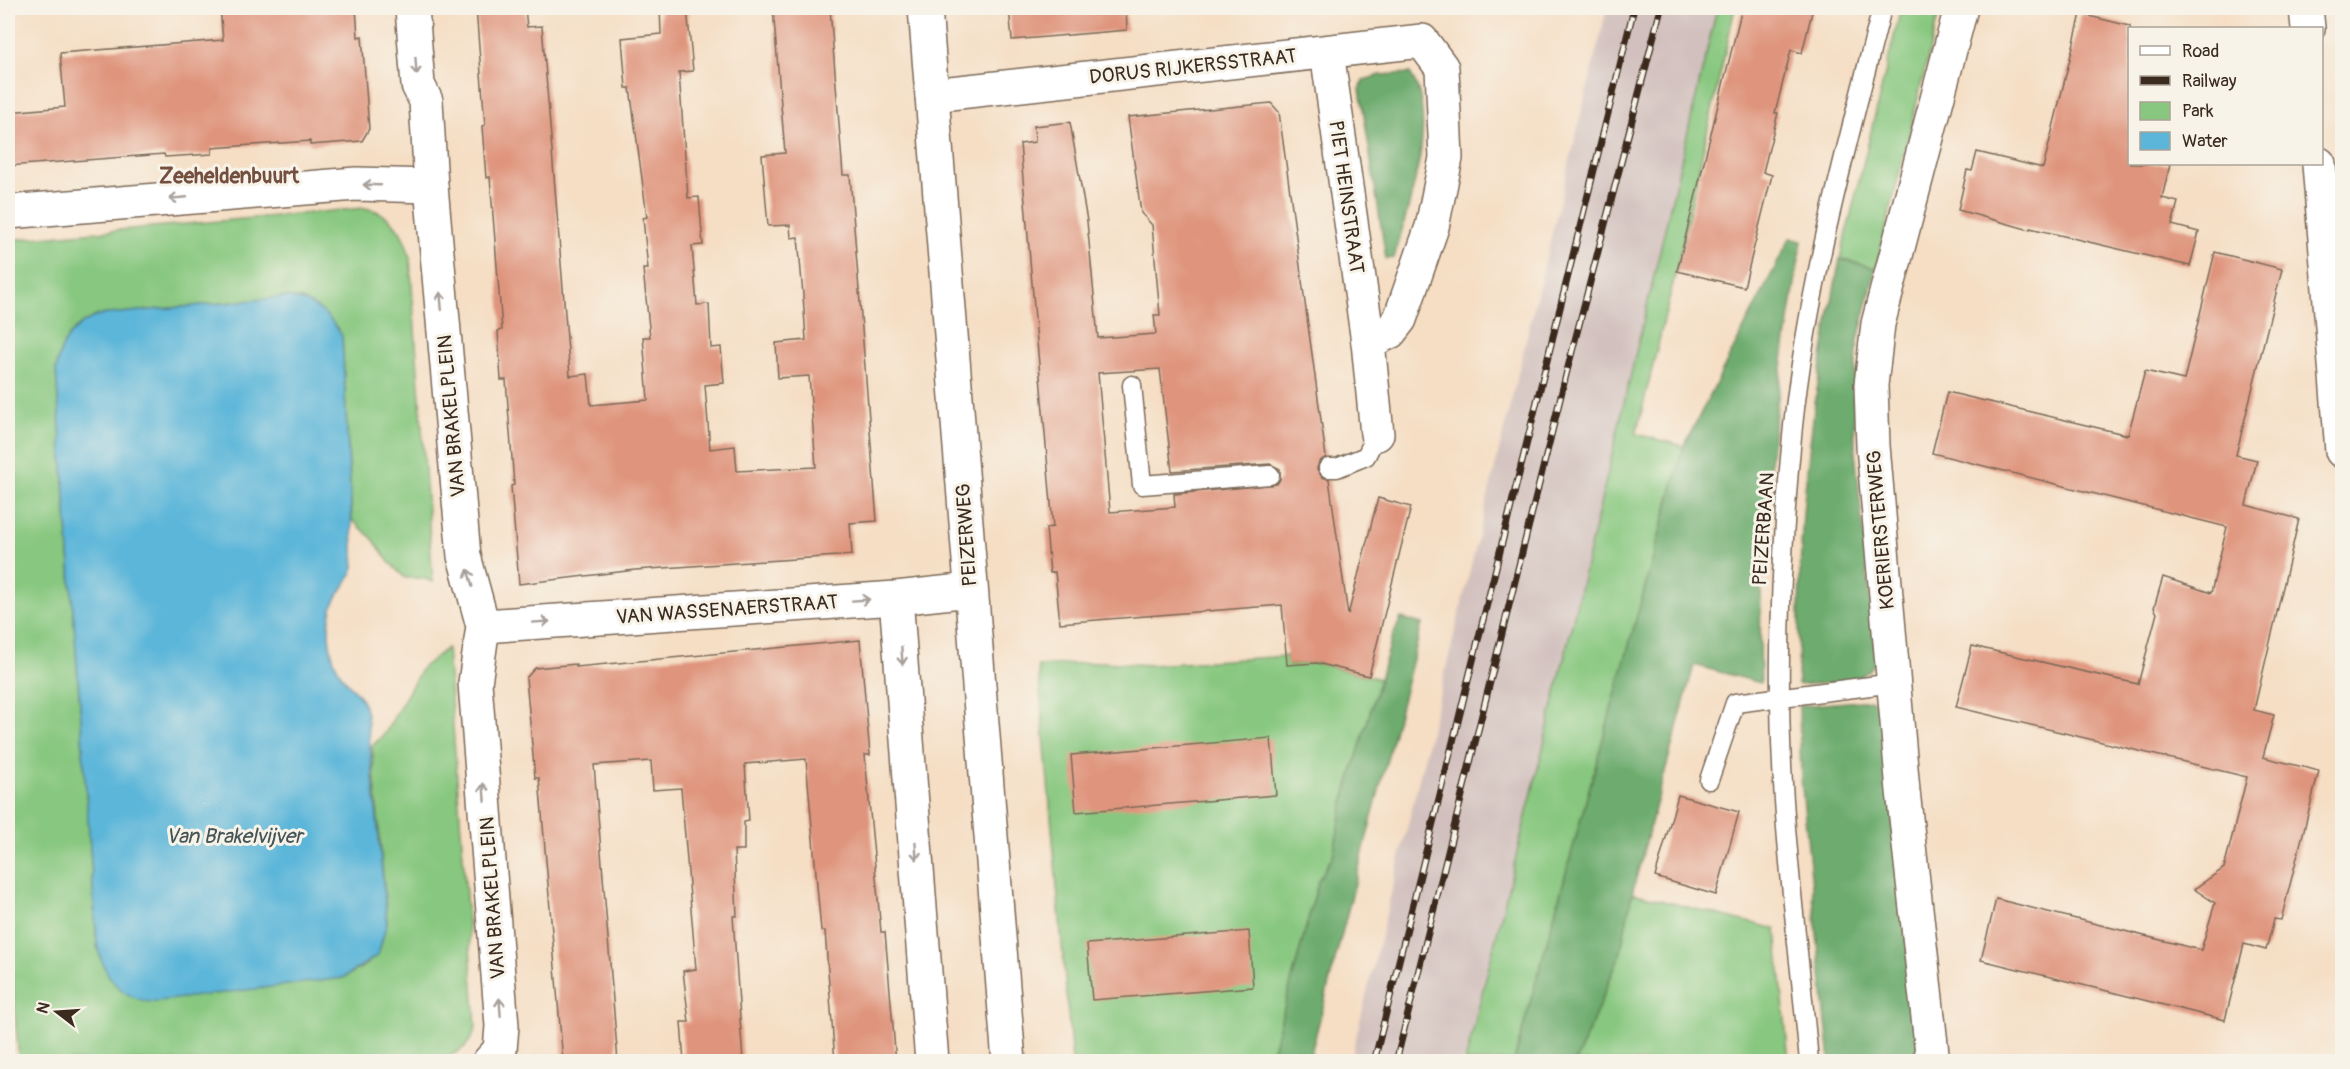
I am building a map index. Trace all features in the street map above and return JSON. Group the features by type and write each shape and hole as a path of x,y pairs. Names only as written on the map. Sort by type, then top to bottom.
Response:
{"street":[{"name":"VAN BRAKELPLEIN","path":"412,8 418,85 426,101 431,186 464,556 483,626 475,683 502,1026 500,1050 489,1062"},
{"name":"PEIZERWEG","path":"925,8 1009,1062"},
{"name":"KOERIERSTERWEG","path":"1933,1062 1904,803 1873,446 1871,385 1878,324 1961,8"},
{"path":"2306,8 2308,27"},
{"name":"DORUS RIJKERSSTRAAT","path":"932,95 1422,41 1442,68 1446,158 1432,227 1400,320 1390,332 1368,342"},
{"name":"PIET HEINSTRAAT","path":"1327,52 1368,342 1377,434"},
{"path":"2319,165 2343,451"},
{"path":"8,212 356,184 431,186"},
{"name":"VAN WASSENAERSTRAAT","path":"483,626 896,598 970,590"},
{"path":"896,598 932,1062"}],"lane":[{"name":"PEIZERBAAN","path":"1809,1062 1783,785 1781,698 1784,549 1793,424 1804,351 1832,207 1882,8"},
{"path":"1132,385 1143,485 1270,476"},
{"path":"1328,468 1337,468 1366,456 1377,434"},
{"path":"1709,780 1735,703 1894,683"}],"shaded area":[{"path":"1607,8 1717,8 1542,752 1464,1061 1350,1062"}],"green space":[{"path":"1717,8 1735,8 1676,271 1636,434 1684,446 1514,1061 1465,1062 1542,752"},
{"path":"1901,8 1940,8 1876,268 1840,259"},
{"path":"1410,73 1419,92 1422,138 1413,190 1394,258 1386,259 1360,89 1363,80 1381,75"},
{"path":"365,208 383,215 396,226 405,241 410,258 433,582 422,578 405,578 389,562 373,539 352,520 342,336 301,299 285,297 99,315 75,329 61,351 56,370 97,945 343,978 368,964 387,923 372,746 385,733 422,668 447,648 476,1026 465,1047 456,1053 435,1059 399,1062 19,1061 8,933 8,240"},
{"path":"1790,238 1802,241 1784,351 1770,461 1762,572 1761,683 1694,665 1632,893 1620,955 1576,1061 1514,1061 1684,446"},
{"path":"1840,259 1876,268 1858,340 1854,389 1855,451 1876,660 1863,675 1853,679 1843,682 1798,685 1804,498 1817,391"},
{"path":"1401,618 1422,624 1309,1061 1270,1061 1319,879 1333,856 1344,800 1392,638"},
{"path":"1286,656 1288,665 1317,663 1380,679 1344,800 1333,856 1319,879 1270,1061 1072,1061 1038,666 1102,662 1151,665"},
{"path":"1872,700 1881,708 1919,1061 1830,1061 1801,778 1799,706"},
{"path":"1632,893 1776,929 1789,1061 1576,1062 1620,955"}],"water":[{"name":"Van Brakelvijver","path":"285,297 311,304 331,320 342,336 354,567 332,608 329,634 338,669 359,696 367,714 387,923 378,955 343,978 150,1002 129,995 114,983 108,975 97,945 56,370 61,351 69,336 82,324 99,315"}],"building":[{"path":"220,8 356,8 358,37 362,36 369,129 362,141 310,145 310,141 212,148 212,154 165,157 164,154 8,166 8,112 65,107 60,53 223,40"},
{"path":"476,8 525,8 527,27 542,26 570,376 588,374 591,405 648,400 643,337 650,337 643,269 648,269 643,218 647,217 630,88 626,88 622,38 661,34 660,8 687,8 693,71 679,72 688,198 699,197 703,245 692,246 697,305 709,304 711,348 721,347 724,383 705,385 710,449 735,446 737,471 816,467 809,376 778,378 776,343 806,340 803,295 798,237 791,238 790,225 768,226 762,155 785,153 773,8 830,8 843,175 850,175 877,521 850,523 852,555 635,570 519,584 506,380 501,380 498,331 502,330 490,177 486,178 482,126 485,125"},
{"path":"1009,8 1126,8 1127,30 1012,40"},
{"path":"1742,8 1813,8 1802,53 1791,50 1775,113 1778,113 1763,172 1772,175 1744,287 1677,271"},
{"path":"2081,14 2130,26 2128,27 2128,165 2170,165 2162,198 2178,202 2172,225 2199,232 2190,266 2030,228 2030,230 1958,210 1967,170 1972,171 1977,152 2043,168"},
{"path":"1271,103 1279,112 1326,457 1319,462 1317,469 1322,477 1329,479 1348,615 1378,498 1411,507 1369,676 1317,663 1287,665 1282,605 1060,623 1055,572 1050,573 1046,528 1053,527 1020,144 1035,142 1034,126 1070,122 1087,221 1098,338 1156,334 1154,315 1160,315 1152,225 1141,213 1128,117","holes":["1160,369 1172,471 1270,464 1280,469 1280,479 1277,484 1174,494 1175,507 1110,512 1098,373"]},
{"path":"2215,252 2282,269 2236,455 2257,460 2246,505 2299,519 2254,710 2274,715 2263,757 2319,771 2281,920 2274,919 2266,950 2244,944 2225,1020 1981,960 1996,899 2201,950 2215,903 2194,889 2224,868 2247,777 1956,707 1972,646 2138,684 2157,613 2154,608 2163,577 2211,593 2227,527 1932,453 1947,392 2128,435 2145,371 2184,380"},
{"path":"860,640 870,755 865,755 881,932 885,932 896,1062 835,1062 825,931 821,931 806,759 745,764 749,821 744,822 744,850 734,850 737,916 733,916 743,1062 684,1062 681,1022 689,1022 683,971 696,969 681,788 653,790 651,761 594,765 618,1062 563,1062 539,778 535,778 526,678 535,668 576,664 576,667"},
{"path":"1271,738 1276,795 1076,812 1071,755"},
{"path":"1678,795 1739,812 1716,895 1655,877"},
{"path":"1249,931 1253,987 1092,1000 1087,944"}],"railway":[{"path":"1374,1062 1634,8"},
{"path":"1396,1062 1566,375 1661,8"}],"district":[{"name":"Zeeheldenbuurt","path":"229,176"}]}
